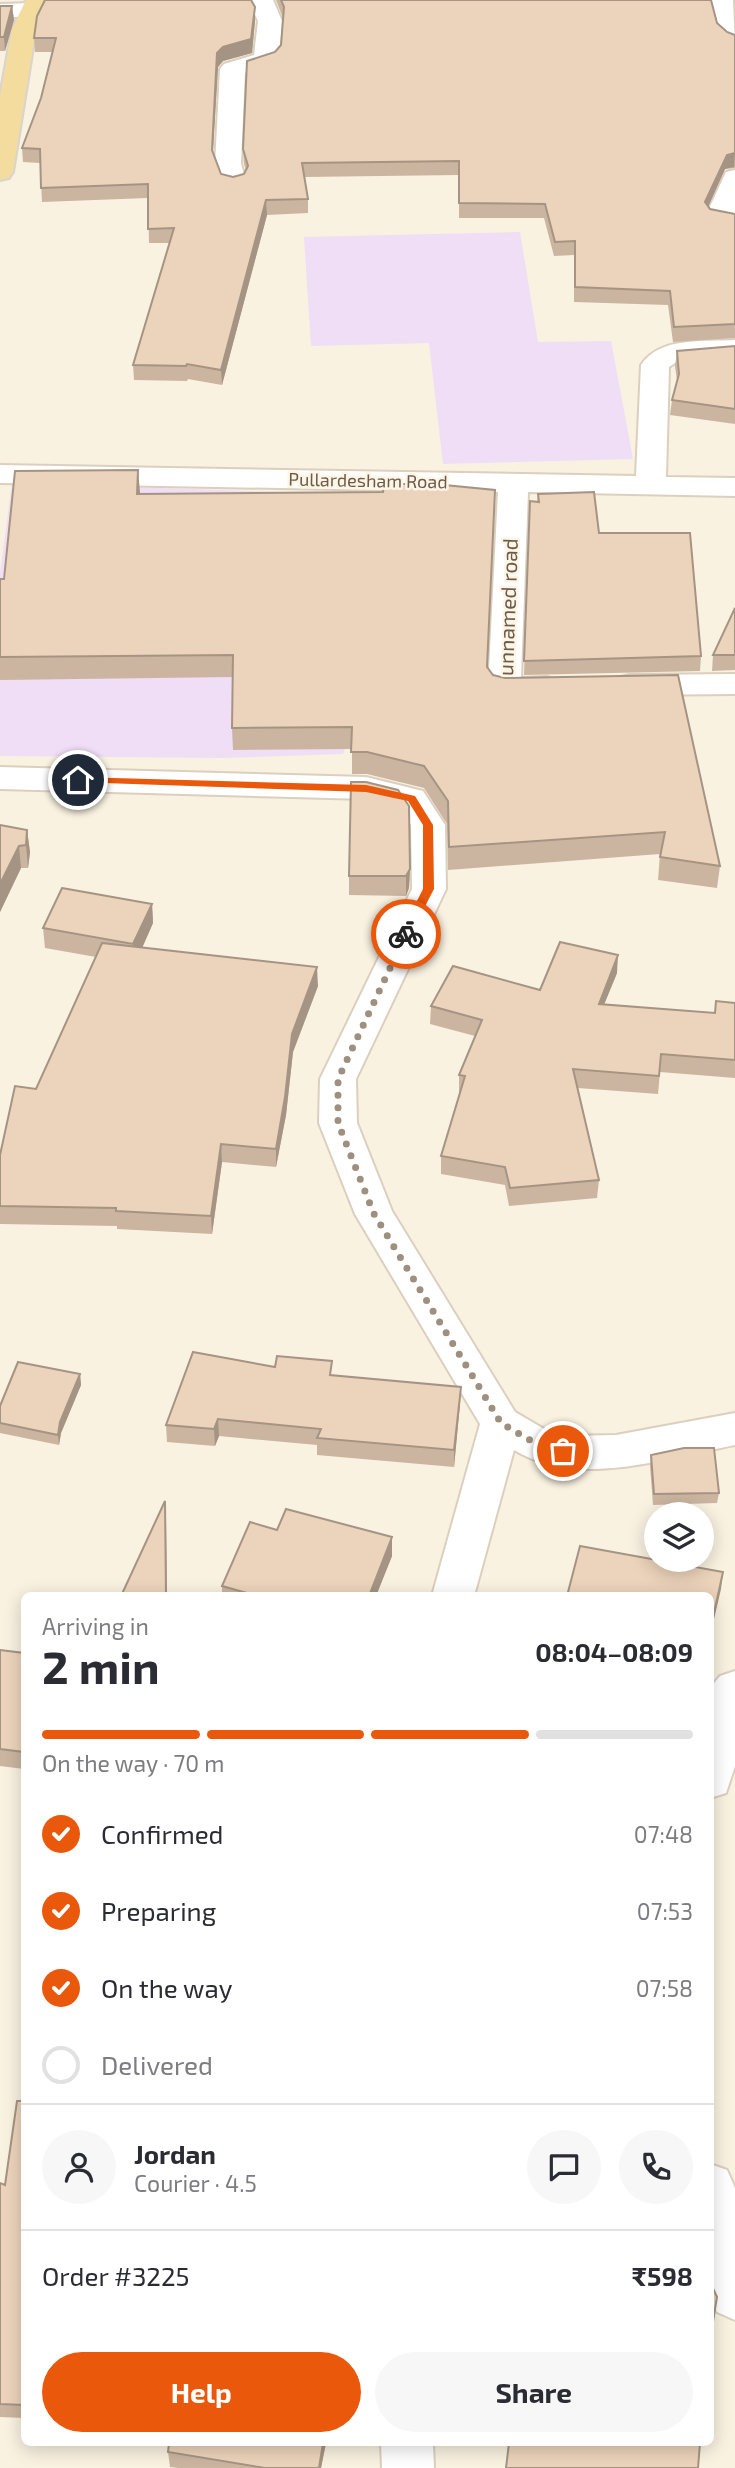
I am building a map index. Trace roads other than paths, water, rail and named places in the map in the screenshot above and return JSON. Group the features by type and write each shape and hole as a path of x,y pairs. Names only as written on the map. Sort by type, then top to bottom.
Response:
{"main road":[{"path":"0,172 24,29 36,5"}],"street":[{"path":"233,181 228,164 233,69 266,60 270,21 261,1 237,0"},
{"path":"721,0 730,37 735,40"},
{"path":"0,11 36,5"},
{"path":"735,178 719,215 735,218"},
{"path":"651,484 655,365 663,357 673,353 735,349"},
{"name":"Pullardesham Road","path":"0,474 735,487"},
{"name":"unnamed road","path":"513,482 504,688 735,684"},
{"path":"0,778 366,789 411,799 428,825 429,889 338,1079 338,1123 374,1214 501,1423 540,1446 563,1451 616,1451 735,1429"},
{"path":"454,1592 501,1423"},
{"path":"714,1760 727,1699 735,1689"},
{"path":"714,2204 735,2295"},
{"path":"407,2446 408,2468"}]}
